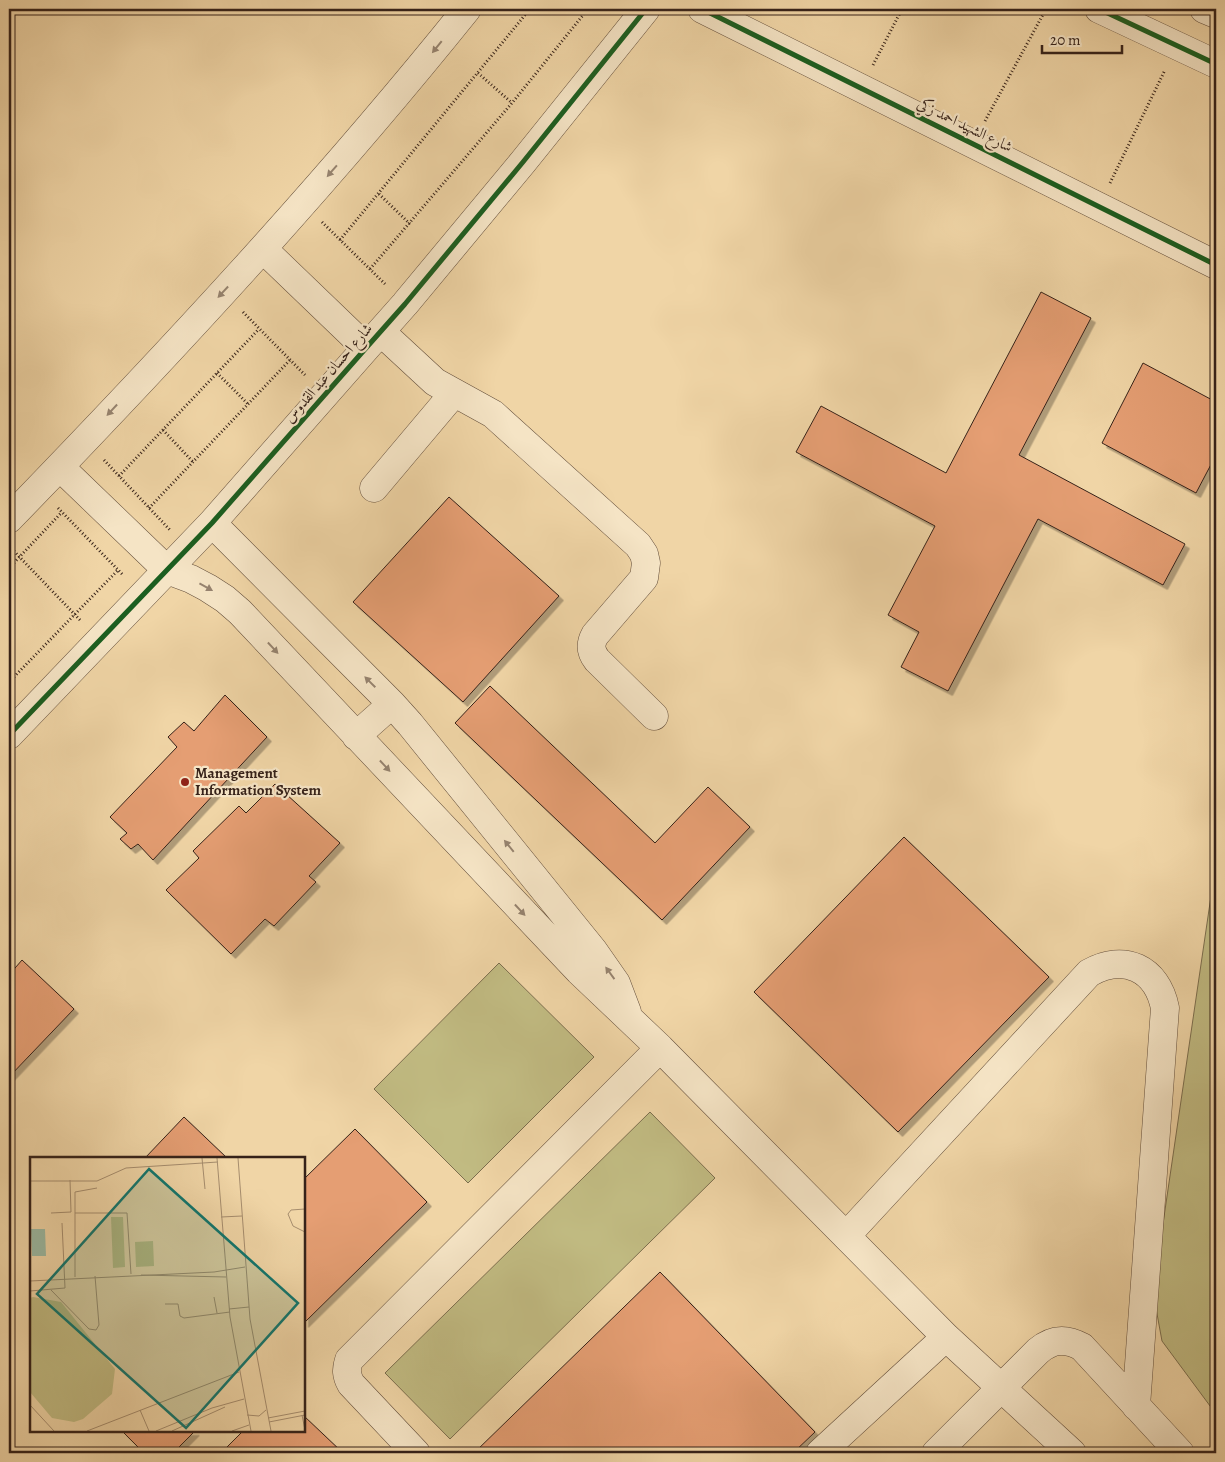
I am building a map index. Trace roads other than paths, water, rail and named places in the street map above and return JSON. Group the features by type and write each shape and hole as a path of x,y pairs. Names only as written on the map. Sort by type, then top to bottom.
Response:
{"street":[{"path":"9,519 60,467 263,249 380,116 467,9"},
{"name":"شارع احسان عبد القدوس","path":"9,735 212,523 374,340 523,162 646,9"},
{"name":"شارع الشهيد احمد زكي","path":"702,9 1216,265"},
{"path":"1099,9 1216,64"},
{"path":"1204,9 1216,14"},
{"path":"263,249 374,340 435,382 493,414 638,545 644,554 646,563 644,578 595,635 591,647 597,660 654,716"},
{"path":"374,488 454,393"},
{"path":"60,467 166,570 191,579 225,599 240,612 578,972 660,1048 946,1337 1072,1453"},
{"path":"212,523 392,704 427,744 593,950 616,983 629,1018"},
{"path":"356,736 392,704"},
{"path":"846,1236 1089,973 1112,963 1138,968 1156,984 1165,1008 1136,1406"},
{"path":"416,1453 351,1384 346,1373 349,1360 660,1048"},
{"path":"820,1453 946,1337"},
{"path":"936,1453 1045,1345 1053,1341 1062,1340 1073,1342 1082,1347 1180,1453"}],"place":[{"name":"Management Information System","path":"185,782"}]}
